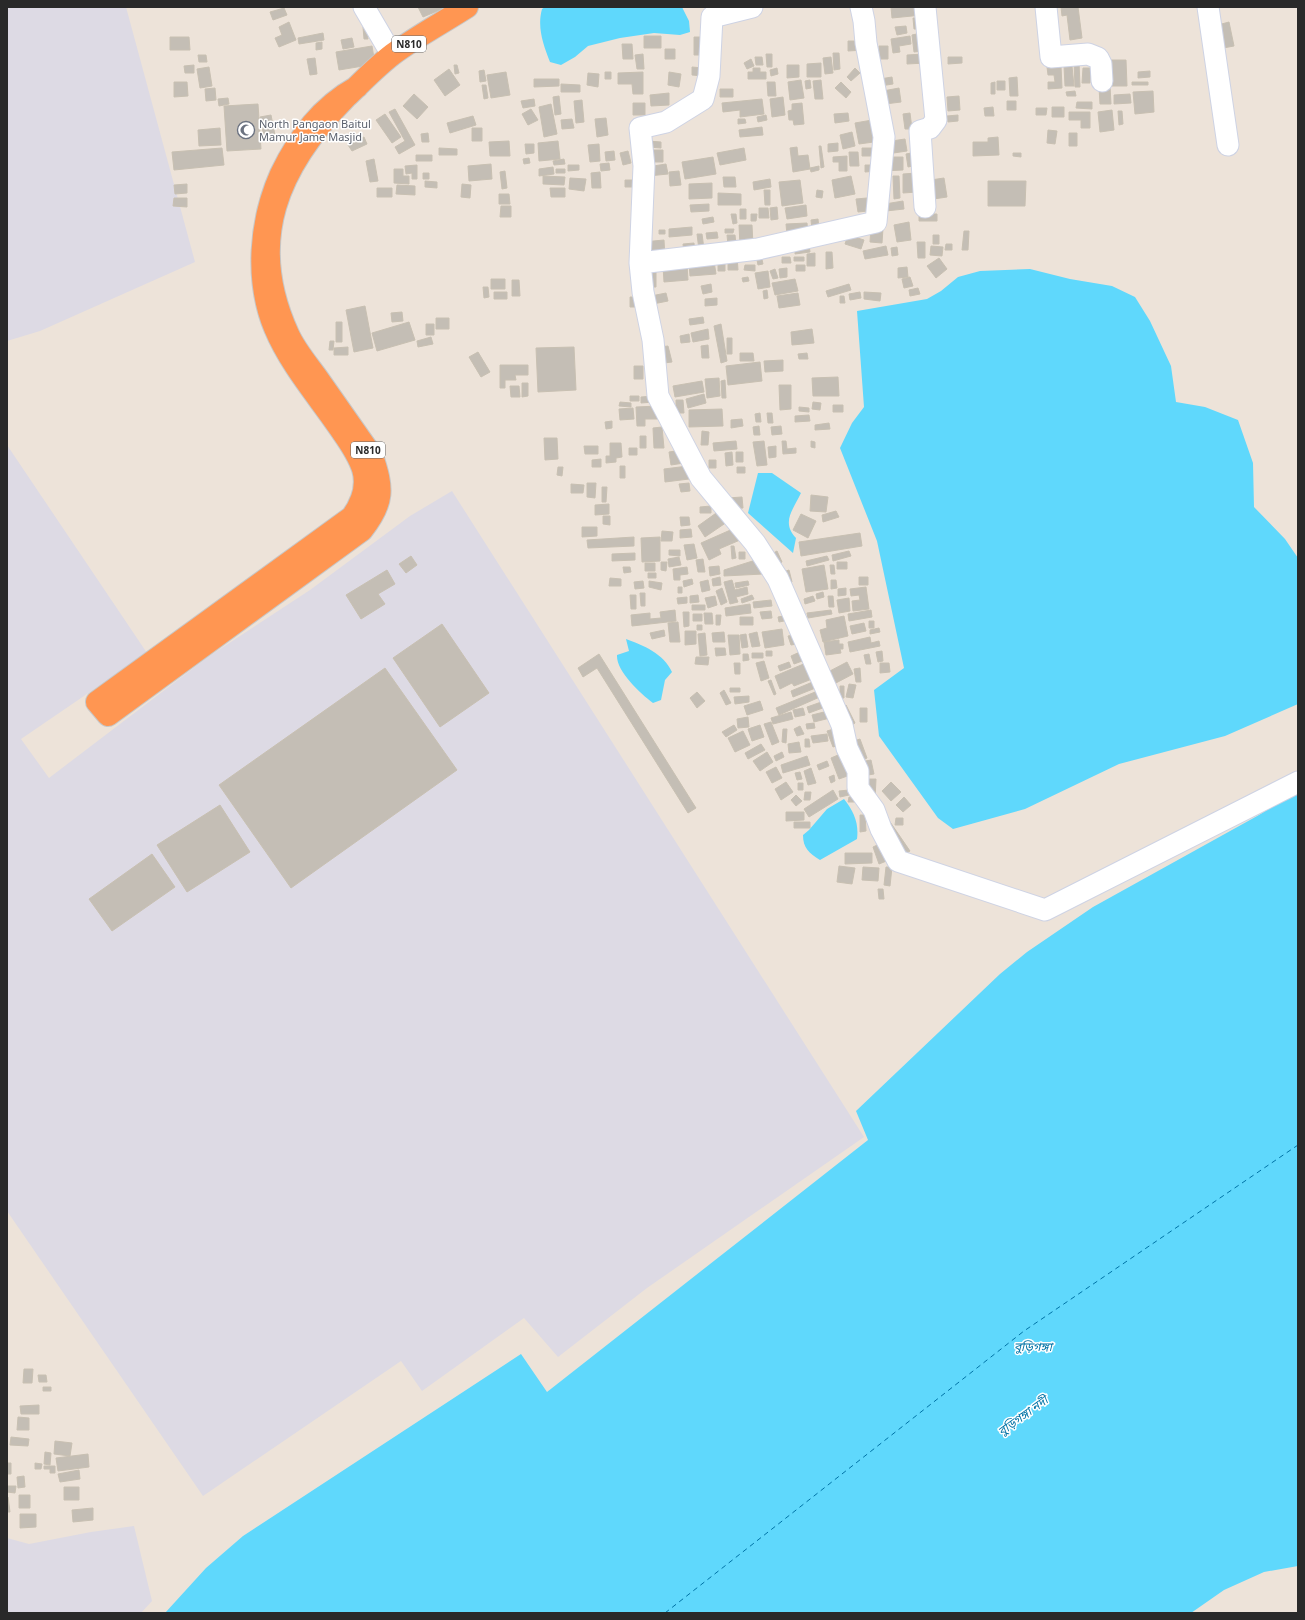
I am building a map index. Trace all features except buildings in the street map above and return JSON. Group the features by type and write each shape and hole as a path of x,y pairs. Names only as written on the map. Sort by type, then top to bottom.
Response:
{"highway":[{"name":"N810","path":"268,283 275,328 304,378 353,447 363,470 363,497 359,508 352,517 98,702 108,715 362,530 375,513 380,495 379,475 372,456 288,335 268,283 262,262 269,209 278,182 290,156 310,126 320,115 341,96 357,87 392,55 467,7"}],"street":[{"path":"364,7 392,55"},
{"path":"752,7 712,17 709,76 703,100 666,122 640,128 644,166 640,263 643,292 654,340 658,396 701,478 755,543 778,578 842,725 847,748 858,772 858,788 874,810 898,861 1045,910 1298,782"},
{"path":"640,263 758,249 876,222 884,136 866,43 861,7"},
{"path":"925,7 936,120 930,128 920,131 926,207"},
{"path":"1046,7 1051,57 1088,54 1098,58 1101,64 1102,81"},
{"path":"1208,7 1228,145"}],"shaded area":[{"path":"7,7 126,7 195,262 40,331 7,341"},
{"path":"7,445 147,653 21,739 49,778 208,657 310,590 410,516 452,491 864,1137 647,1288 558,1357 524,1318 422,1391 401,1361 203,1496 7,1211"},
{"path":"134,1526 152,1601 141,1613 7,1613 7,1538 29,1544 91,1532"}],"water":[{"path":"545,7 682,7 689,21 690,32 680,35 654,33 620,38 588,46 575,57 561,65 550,62 543,42 540,22 542,9"},
{"path":"1030,269 1070,279 1112,286 1135,297 1150,321 1171,366 1176,402 1205,407 1238,420 1253,463 1254,507 1285,539 1298,558 1298,704 1225,736 1119,764 1025,809 953,829 938,818 879,736 874,690 904,668 877,541 840,448 852,423 864,407 857,311 927,299 941,291 958,277 980,271"},
{"path":"758,473 772,473 801,493 792,510 789,521 789,527 796,538 793,553 748,513"},
{"path":"626,639 639,644 658,655 664,660 672,672 665,680 661,700 653,703 636,688 620,668 617,655 629,651"},
{"name":"বুড়িগঙ্গা","path":"1298,791 1298,1566 1264,1572 1224,1590 1191,1613 165,1613 206,1568 243,1536 521,1354 547,1392 868,1140 856,1111 1000,974 1027,952 1093,907 1259,815"},
{"path":"844,799 851,808 855,818 857,839 820,860 807,850 803,840 803,835 827,809"}],"ferry route":[{"path":"665,1613 1024,1331 1298,1145"}],"place":[{"name":"North Pangaon Baitul Mamur Jame Masjid","path":"246,130"}],"water label":[{"name":"বুড়িগঙ্গা নদী","path":"1023,1416"}]}
